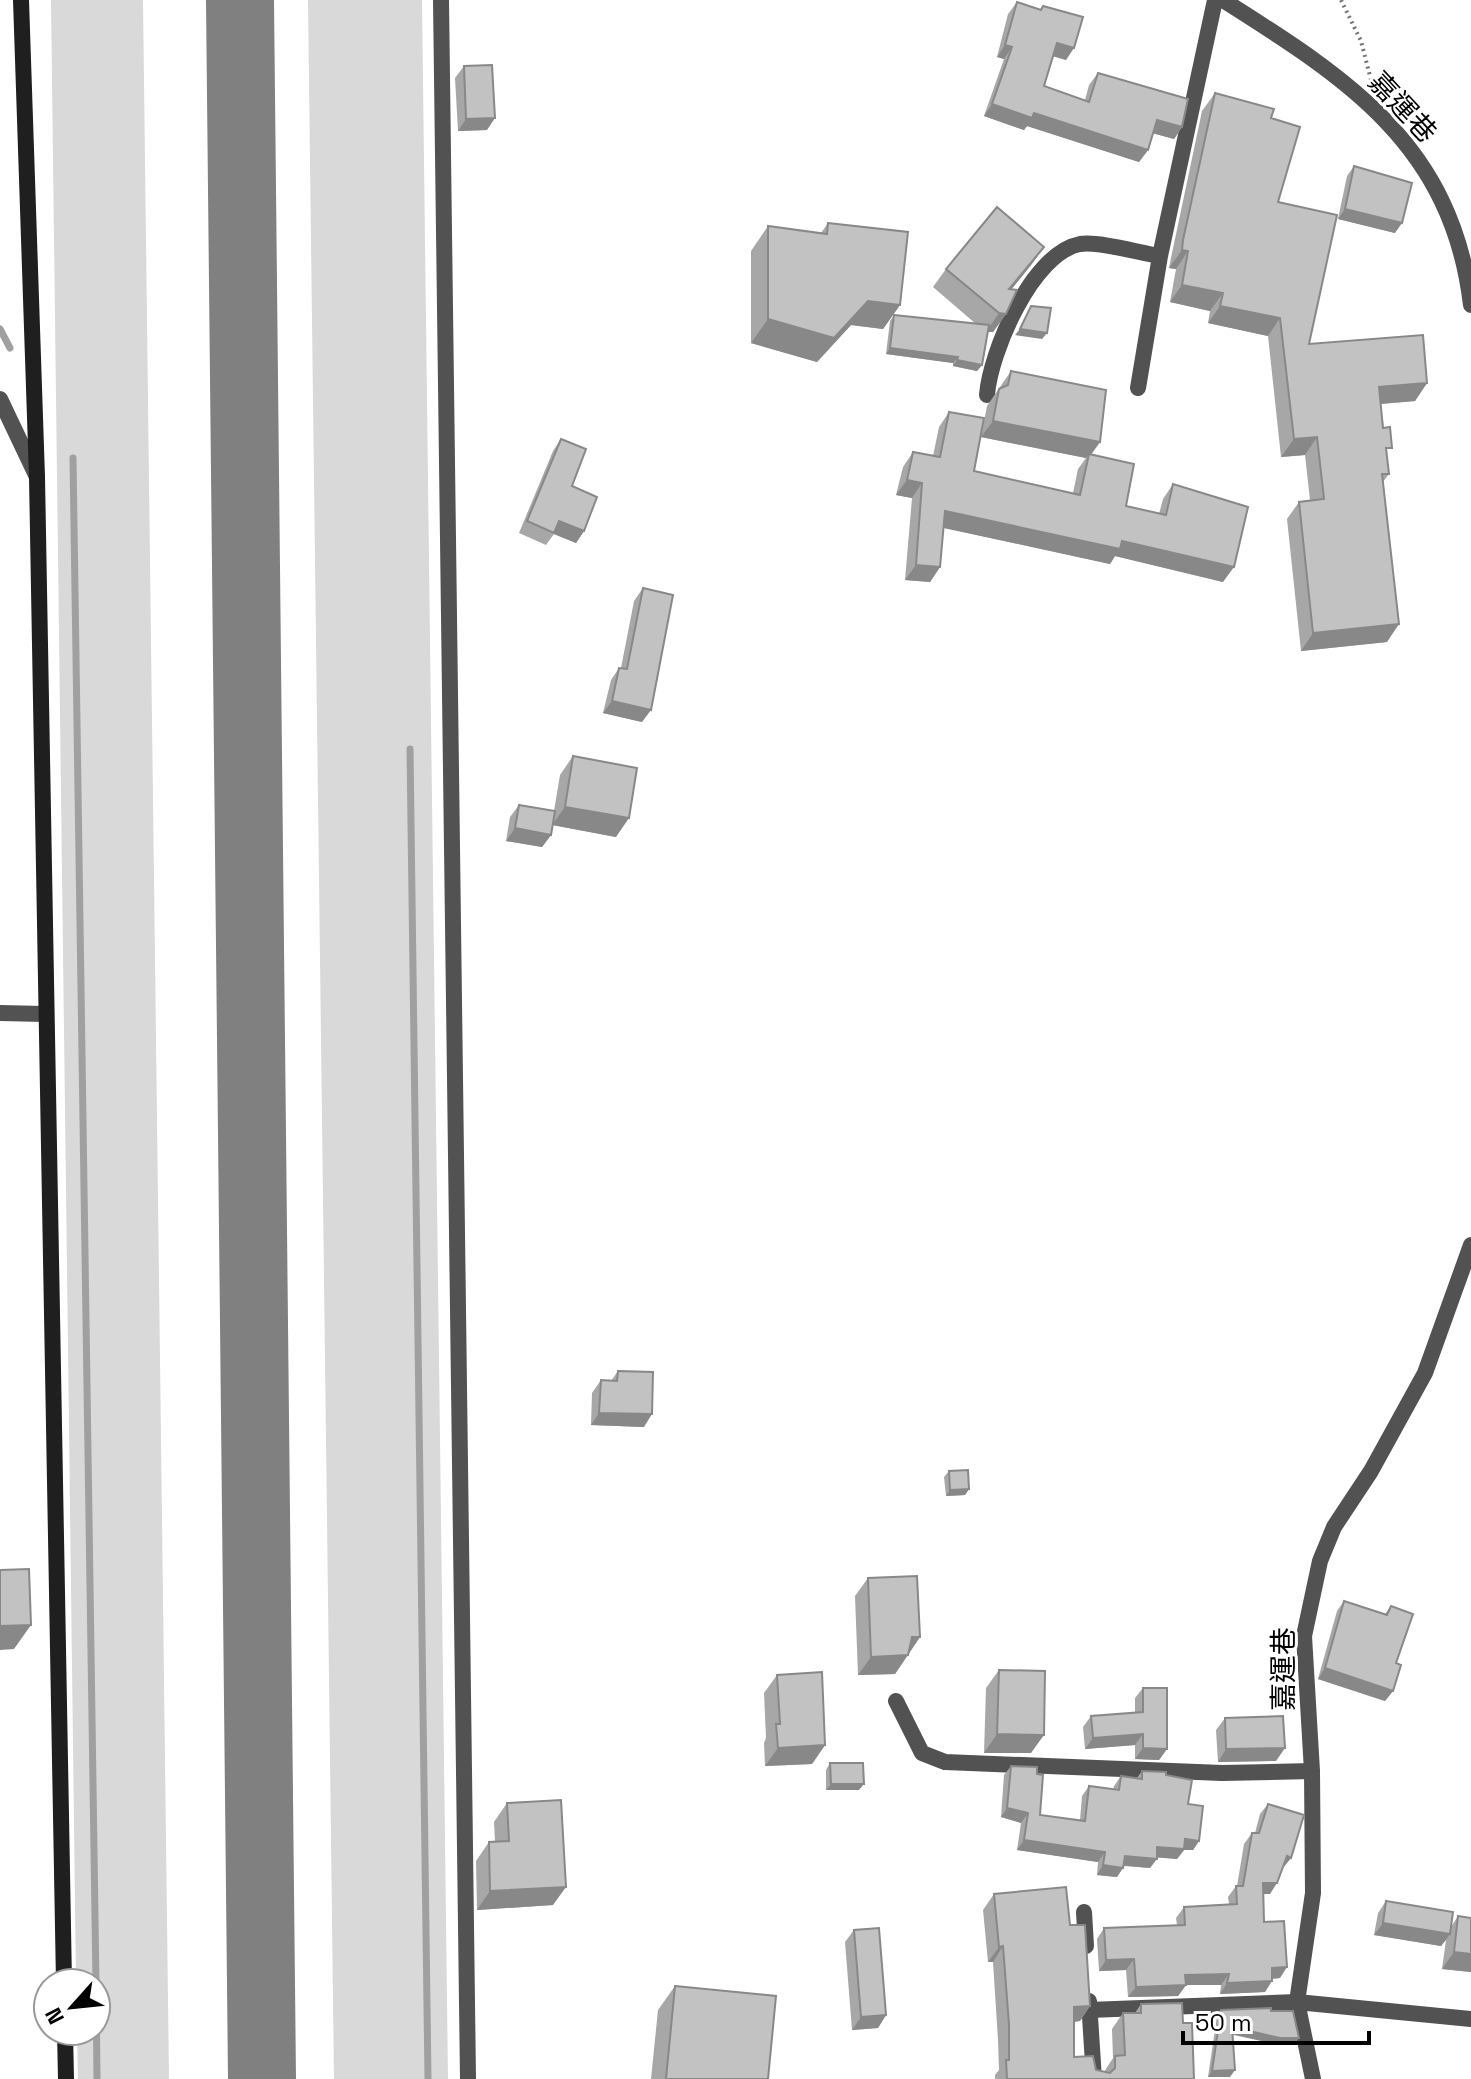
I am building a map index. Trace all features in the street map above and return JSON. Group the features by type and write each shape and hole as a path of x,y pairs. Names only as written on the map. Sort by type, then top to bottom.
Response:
{"street":[{"path":"21,0 37,477 44,1014 64,1967"},
{"path":"441,0 468,2079"},
{"path":"1138,388 1160,256 1215,0"},
{"name":"嘉運巷","path":"1223,0 1313,57 1378,110 1410,146 1439,195 1466,267 1471,305"},
{"path":"987,395 1008,322 1034,279 1064,250 1083,243 1160,256"},
{"path":"0,399 37,477"},
{"path":"0,1013 44,1014"},
{"name":"嘉運巷","path":"1313,2079 1297,2002 1313,1893 1312,1771 1304,1636 1320,1561 1334,1527 1371,1471 1425,1373 1471,1245"},
{"path":"896,1701 922,1753 945,1762 1222,1773 1312,1771"},
{"path":"1084,1912 1094,2079"},
{"path":"1089,2010 1297,2002 1471,2019"},
{"path":"65,2047 66,2079"}],"path":[{"path":"1341,0 1361,41 1378,110"}],"shaded area":[{"path":"51,0 143,0 169,2079 78,2079 77,2047 112,2047 112,1967 76,1967"},
{"path":"308,0 422,0 448,2079 334,2079"}],"building":[{"path":"1017,2 1041,10 1043,6 1083,17 1074,48 1057,43 1044,86 1089,102 1098,73 1188,99 1182,127 1157,120 1148,150 1034,113 1032,118 992,104 1012,47 1005,45"},
{"path":"492,65 495,118 466,119 464,66"},
{"path":"1215,93 1274,109 1271,118 1300,127 1278,202 1337,215 1309,344 1423,335 1427,383 1379,387 1383,428 1390,427 1392,448 1386,448 1389,474 1382,474 1399,624 1313,633 1299,502 1324,499 1317,437 1294,439 1280,318 1220,306 1223,293 1182,285 1188,251 1182,250 1183,240"},
{"path":"1354,166 1412,183 1402,223 1345,209"},
{"path":"997,207 1044,247 1009,289 1017,290 1006,314 999,313 946,269"},
{"path":"828,223 908,232 900,305 868,301 834,338 768,319 768,226 827,234"},
{"path":"1031,306 1051,308 1047,333 1020,329"},
{"path":"894,315 989,325 982,365 957,360 958,357 890,348"},
{"path":"1011,371 1106,390 1100,442 993,421 999,389 1008,385"},
{"path":"949,412 984,418 974,471 1080,495 1089,454 1134,464 1126,506 1166,515 1173,484 1248,507 1234,567 1122,541 1120,549 945,511 940,567 916,565 922,483 907,480 913,452 940,457"},
{"path":"561,439 586,449 572,486 597,497 584,531 559,521 554,533 527,521"},
{"path":"643,588 673,595 651,710 612,701 619,668 627,669"},
{"path":"573,756 637,768 629,818 565,807"},
{"path":"519,805 555,811 551,835 515,828"},
{"path":"618,1371 653,1372 652,1414 599,1413 601,1380 617,1381"},
{"path":"968,1470 969,1489 950,1490 949,1471"},
{"path":"29,1569 31,1625 0,1626 0,1570"},
{"path":"917,1576 920,1637 912,1637 908,1655 871,1657 868,1578"},
{"path":"1344,1601 1387,1615 1391,1606 1413,1614 1396,1663 1401,1665 1393,1691 1325,1668"},
{"path":"999,1670 1045,1671 1044,1735 997,1734"},
{"path":"822,1672 825,1745 778,1748 777,1675"},
{"path":"1143,1688 1167,1688 1167,1749 1143,1748 1143,1734 1093,1738 1091,1716 1143,1712"},
{"path":"1283,1716 1285,1748 1226,1749 1225,1718"},
{"path":"830,1763 863,1763 864,1784 831,1784"},
{"path":"1011,1766 1037,1767 1037,1774 1043,1775 1040,1815 1085,1821 1089,1786 1119,1790 1121,1776 1142,1779 1142,1771 1166,1772 1166,1775 1192,1780 1188,1804 1203,1806 1199,1841 1185,1839 1184,1849 1157,1847 1157,1859 1125,1856 1123,1868 1103,1865 1105,1852 1024,1840 1028,1813 1007,1808"},
{"path":"561,1800 566,1887 490,1891 489,1842 509,1841 507,1803"},
{"path":"1268,1804 1304,1815 1291,1858 1287,1856 1277,1883 1263,1883 1264,1922 1284,1921 1287,1967 1272,1968 1272,1981 1227,1983 1229,1974 1185,1975 1186,1985 1136,1987 1134,1959 1106,1960 1104,1928 1185,1925 1184,1907 1237,1904 1236,1886 1243,1886 1252,1833 1259,1833"},
{"path":"1066,1887 1070,1925 1085,1925 1090,2006 1074,2007 1074,2057 1093,2056 1096,2070 1110,2073 1115,2068 1115,2056 1125,2055 1123,2013 1141,2013 1141,2004 1182,2003 1183,2023 1192,2023 1194,2079 1007,2079 1009,2025 1003,1946 999,1947 994,1894"},
{"path":"1386,1901 1453,1912 1450,1934 1383,1923"},
{"path":"1458,1916 1471,1918 1471,1954 1454,1952"},
{"path":"879,1928 886,2015 861,2017 854,1930"},
{"path":"675,1986 776,1996 768,2079 666,2079"},
{"path":"1271,2008 1271,2011 1293,2011 1299,2038 1280,2038 1232,2027 1235,2070 1212,2071 1221,2010"}],"waterway":[{"path":"0,329 10,348"},
{"path":"73,458 96,1967"},
{"path":"410,749 428,2079"},
{"path":"97,2047 97,2079"}],"taxiway":[{"path":"240,0 262,2079"}]}
